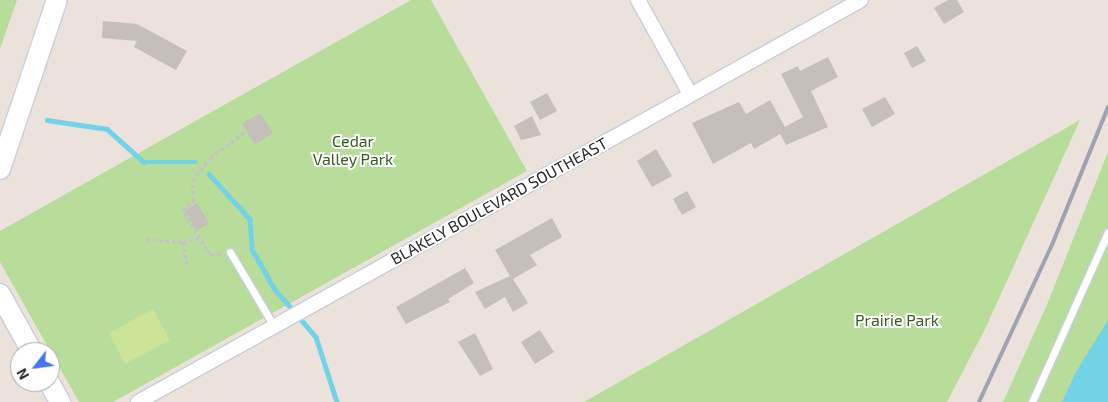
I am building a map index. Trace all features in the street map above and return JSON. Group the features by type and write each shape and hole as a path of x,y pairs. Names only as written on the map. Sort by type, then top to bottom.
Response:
{"street":[{"path":"0,170 57,0"},
{"path":"638,0 690,94"},
{"name":"BLAKELY BOULEVARD SOUTHEAST","path":"138,402 861,0"},
{"path":"0,294 26,342"}],"lane":[{"path":"1032,402 1108,232"},
{"path":"230,252 277,325"}],"path":[{"path":"230,252 210,255 182,210 194,201 190,194 192,181 210,158 246,131"},
{"path":"146,239 183,242 199,238"},
{"path":"183,242 187,265"}],"green space":[{"path":"0,0 17,0 0,49"},
{"name":"Cedar Valley Park","path":"411,0 431,0 527,171 113,402 79,402 60,368 60,342 45,342 0,262 0,231"},
{"name":"Prairie Park","path":"1080,120 985,329 947,402 584,402"},
{"path":"1108,152 1108,402 1003,402 1046,307"},
{"path":"153,309 170,340 125,364 109,333"}],"water":[{"path":"1108,320 1108,402 1062,402 1076,372"}],"building":[{"path":"948,0 957,0 964,12 944,24 934,8"},
{"path":"103,21 137,24 187,51 176,70 134,47 137,41 102,38"},
{"path":"917,46 926,61 912,68 904,53"},
{"path":"828,57 838,77 811,91 828,127 786,145 780,134 754,149 751,143 713,164 692,123 739,102 746,114 770,100 785,127 803,117 781,74 798,66 800,71"},
{"path":"547,93 557,111 540,120 530,102"},
{"path":"885,97 895,114 872,127 862,109"},
{"path":"260,113 273,133 255,145 242,124"},
{"path":"532,116 541,135 521,140 514,126"},
{"path":"656,149 672,176 652,187 637,161"},
{"path":"687,191 696,207 682,215 673,199"},
{"path":"197,203 209,223 197,231 185,211"},
{"path":"552,218 562,237 530,255 537,265 513,279 528,303 513,312 505,297 485,309 475,292 510,276 495,250"},
{"path":"465,268 474,283 448,299 450,302 406,324 396,307"},
{"path":"540,330 554,352 535,364 521,342"},
{"path":"475,333 493,369 480,376 458,342"}],"waterway":[{"path":"47,120 107,129 144,162 196,162"},
{"path":"209,174 250,219 252,249 274,288 316,337 337,402"}],"railway":[{"path":"979,402 1052,245 1108,107"}]}
